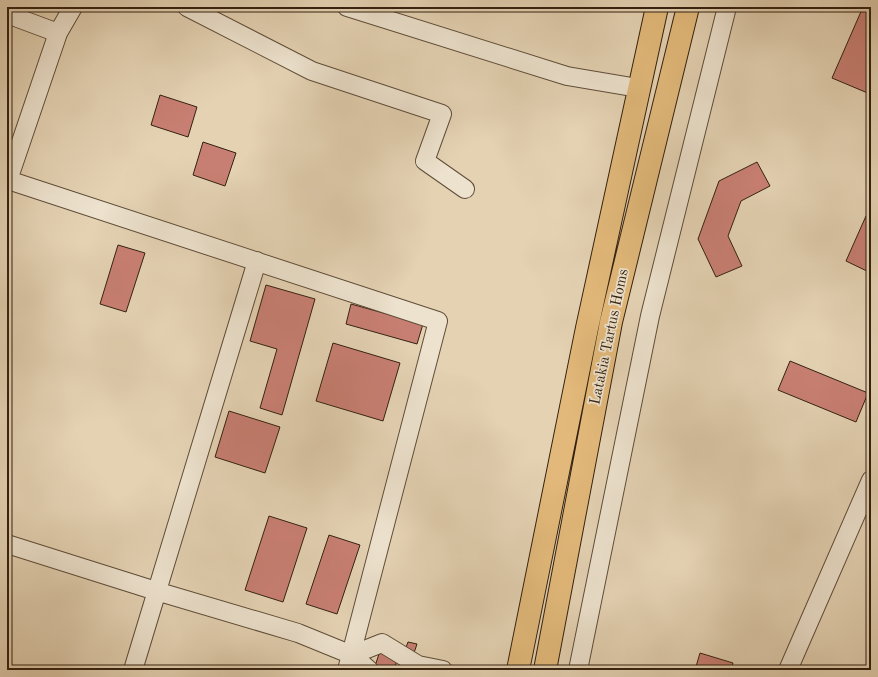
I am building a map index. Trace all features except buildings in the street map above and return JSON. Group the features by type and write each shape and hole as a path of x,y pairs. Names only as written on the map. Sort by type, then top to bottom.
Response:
{"highway":[{"path":"518,670 587,328 638,88 657,7"},
{"name":"Latakia Tartus Homs","path":"545,670 611,322 688,7"}],"street":[{"path":"73,7 58,33 8,182 257,260 438,321 350,662"},
{"path":"187,7 312,71 442,114 425,161 464,189"},
{"path":"347,7 567,76 638,88"},
{"path":"578,670 650,316 727,7"},
{"path":"7,14 58,33"},
{"path":"133,670 257,260"},
{"path":"788,670 871,480"},
{"path":"7,544 156,591 298,633 350,662 369,670"},
{"path":"350,662 382,643 418,664 443,670"}]}
